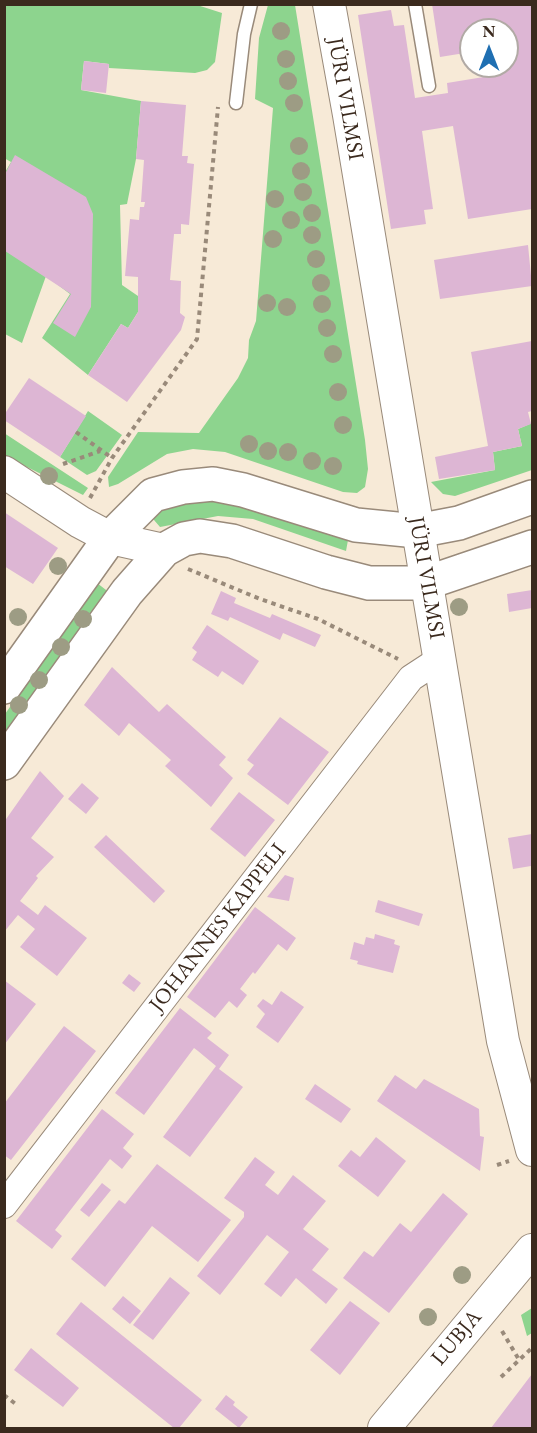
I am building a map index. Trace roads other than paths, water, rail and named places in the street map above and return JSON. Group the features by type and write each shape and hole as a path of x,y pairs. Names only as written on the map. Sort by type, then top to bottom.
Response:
{"main road":[{"path":"4,687 110,537 153,495 183,487 213,484 243,490 356,525 417,531 459,523 532,497"},
{"path":"4,763 127,591 171,557 184,539 213,537 369,582 426,583 532,547"}],"street":[{"name":"JÜRI VILMSI","path":"329,4 502,1041 532,1150"},
{"path":"4,472 80,522 110,537 171,557"},
{"name":"JOHANNES KAPPELI","path":"4,1205 411,678 440,659"},
{"name":"LUBJA","path":"384,1428 532,1250"}],"lane":[{"path":"236,103 251,4"},
{"path":"415,4 429,86"}]}
